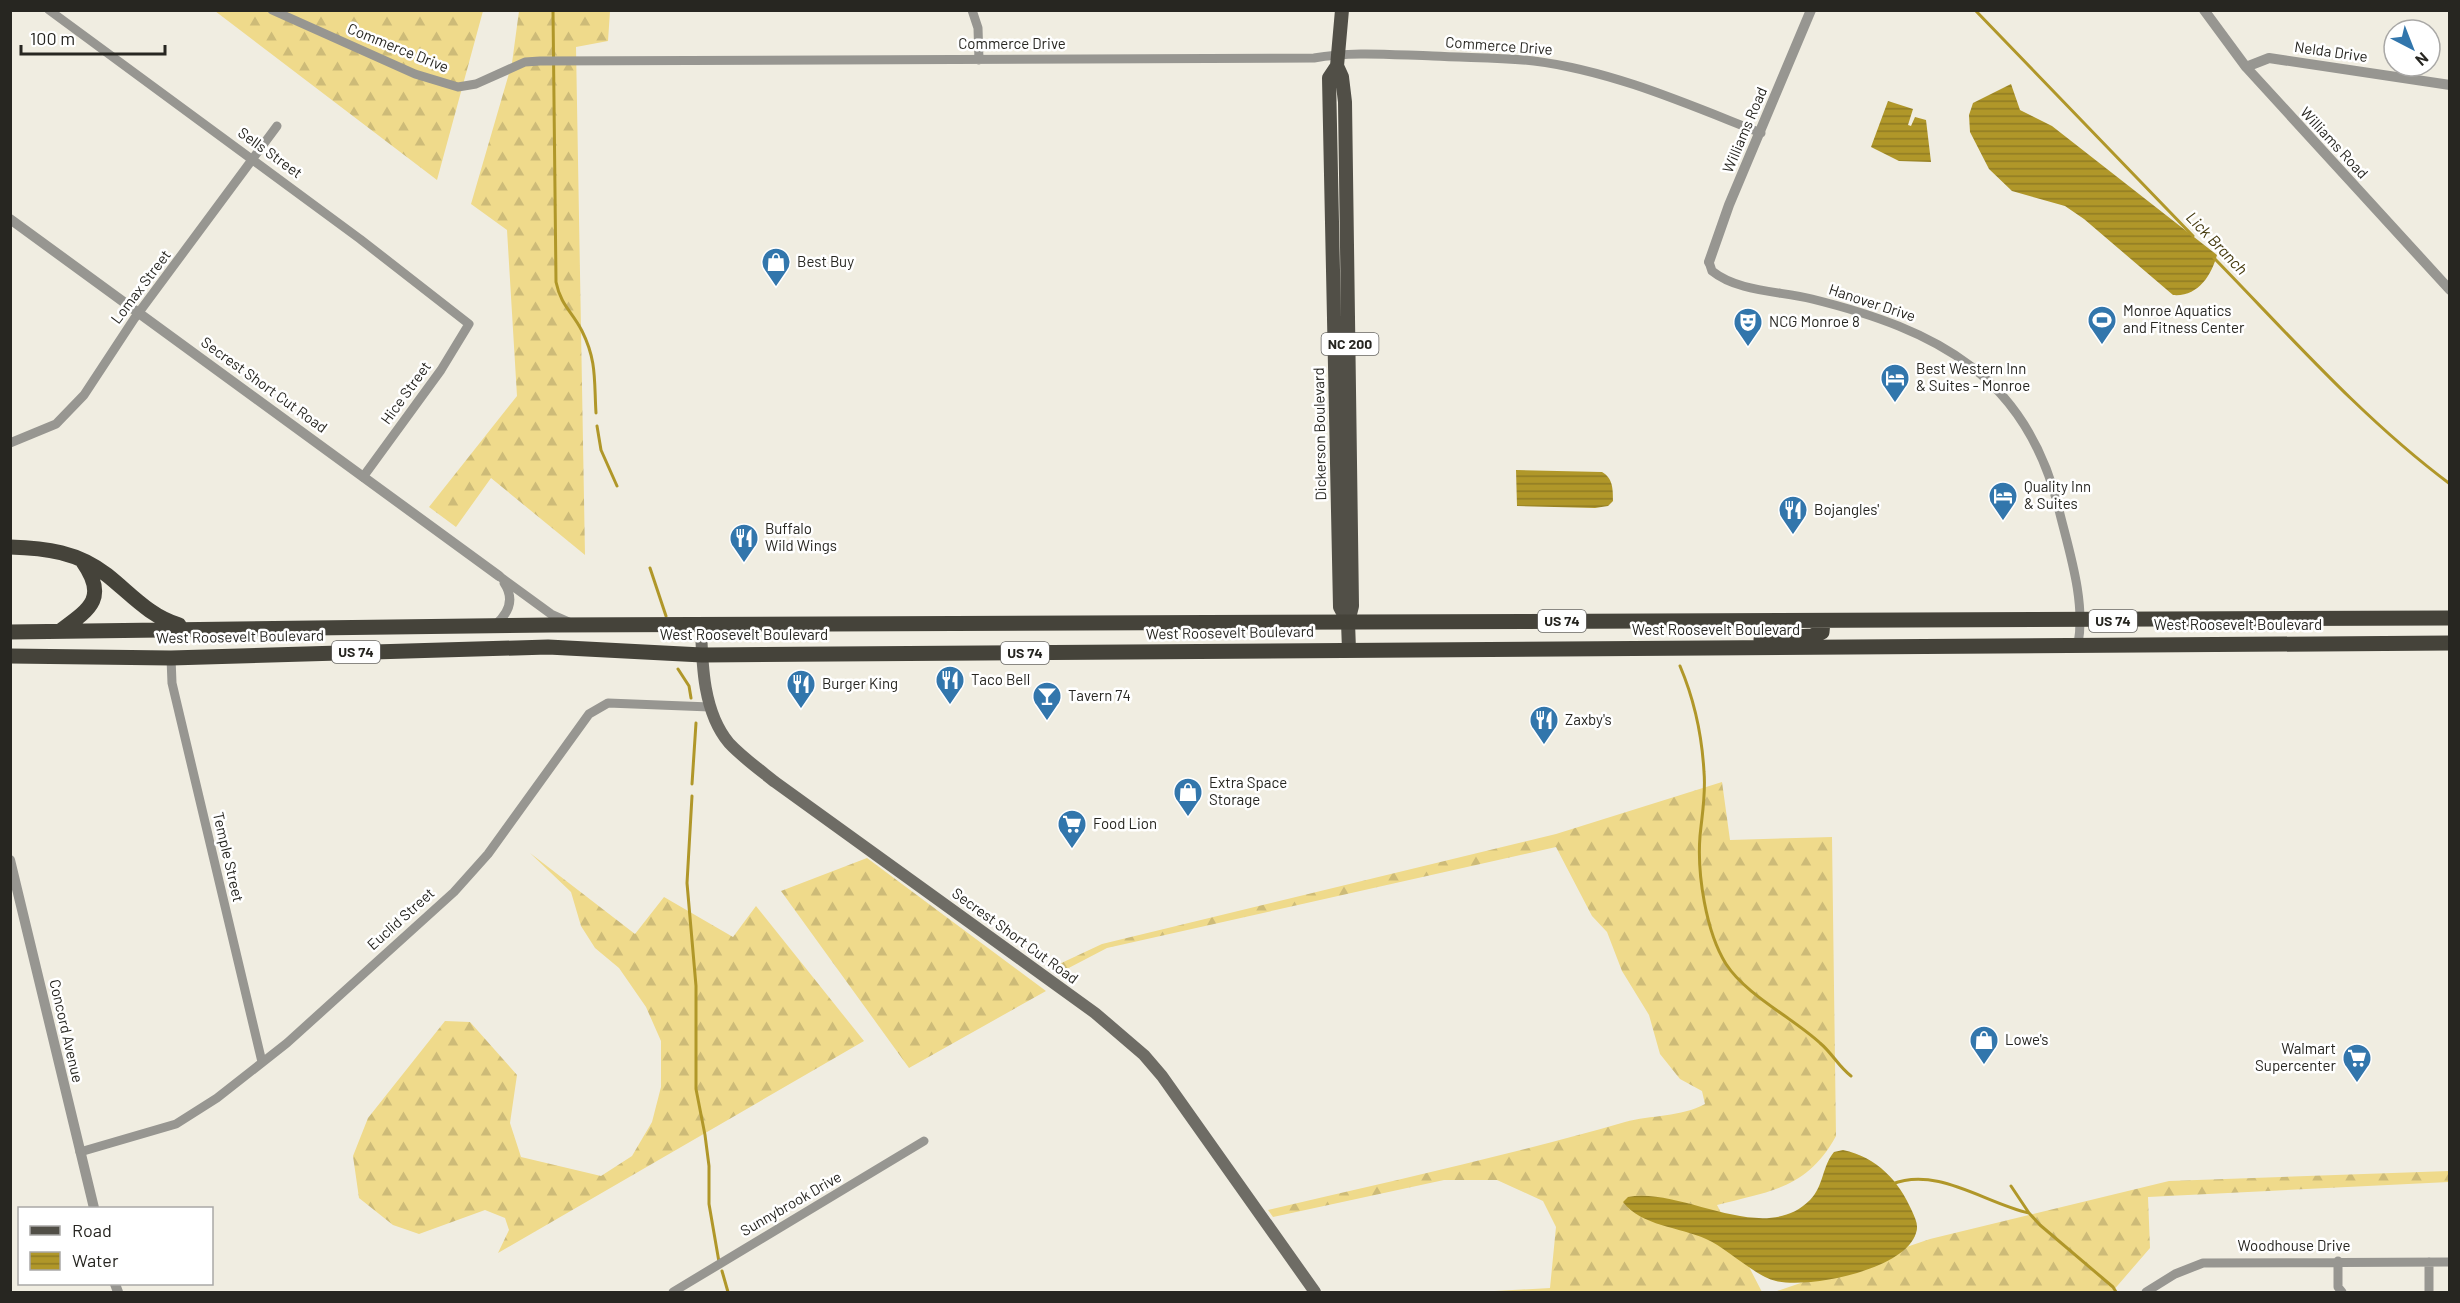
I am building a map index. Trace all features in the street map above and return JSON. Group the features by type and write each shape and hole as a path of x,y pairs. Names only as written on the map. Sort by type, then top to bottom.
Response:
{"highway":[{"path":"10,547 45,548 81,559 106,574 149,612 168,622 192,628"},
{"path":"81,559 93,576 114,595 125,592"},
{"path":"60,631 92,604 96,591 93,576"},
{"name":"West Roosevelt Boulevard","path":"10,632 494,626 2450,618"},
{"path":"1689,648 1743,640 1812,636 1822,632 1823,621"},
{"name":"West Roosevelt Boulevard","path":"10,656 171,657 548,647 702,655 2450,643"}],"main road":[{"name":"Dickerson Boulevard","path":"1342,10 1337,60 1329,78 1340,607 1348,622"},
{"name":"Dickerson Boulevard","path":"1337,60 1345,102 1350,310 1347,413 1352,595 1348,622 1349,650"},
{"name":"NC 200","path":"1335,352 1339,364 1342,408 1347,413"},
{"name":"Secrest Short Cut Road","path":"701,626 702,655 710,707 729,742 775,783 1095,1013 1144,1055 1162,1076 1315,1293"}],"street":[{"name":"Sells Street","path":"49,10 253,159 449,306 469,324"},
{"name":"Commerce Drive","path":"272,10 415,74 458,87 476,84 525,62 1314,58 1533,61 1569,67 1641,86 1761,132"},
{"path":"972,10 978,28 979,60"},
{"name":"Williams Road","path":"1709,262 1729,205 1811,10"},
{"name":"Williams Road","path":"2204,10 2246,67 2450,290"},
{"name":"Nelda Drive","path":"2246,67 2269,58 2450,85"},
{"name":"Lomax Street","path":"10,443 56,424 84,395 140,312 277,126"},
{"name":"Secrest Short Cut Road","path":"10,219 551,614 577,626"},
{"name":"Hanover Drive","path":"1709,262 1712,271 1734,283 1812,299 1908,329 1970,363 1999,392 2018,413 2048,471 2072,569 2080,621 2078,644"},
{"name":"Hice Street","path":"363,477 441,370 469,324"},
{"path":"494,626 506,615 510,603 509,591 499,576"},
{"name":"Temple Street","path":"171,657 174,694 262,1062"},
{"name":"Euclid Street","path":"80,1152 176,1124 217,1098 296,1035 454,892 488,854 589,714 608,703 710,707"},
{"name":"Concord Avenue","path":"10,860 14,895 94,1207"},
{"name":"Sunnybrook Drive","path":"673,1293 924,1141"},
{"path":"2338,1261 2338,1287 2342,1293"},
{"path":"2428,1262 2429,1293"},
{"name":"Woodhouse Drive","path":"2146,1293 2175,1274 2203,1263 2450,1262"}],"green space":[{"path":"215,11 483,11 437,180"},
{"path":"519,11 610,11 608,41 576,47 585,555 491,478 456,527 429,507 517,396 507,230 471,204 512,63"},
{"path":"1722,782 1730,840 1832,837 1836,1136 1825,1154 1800,1177 1770,1191 1717,1205 1762,1292 1477,1292 1550,1288 1556,1227 1543,1201 1497,1180 1444,1180 1273,1217 1268,1210 1492,1157 1625,1122 1676,1114 1705,1104 1702,1091 1680,1079 1660,1054 1649,1015 1622,971 1607,932 1592,916 1556,847 1107,948 1061,972 1055,966 1102,944 1556,834"},
{"path":"530,853 635,934 664,897 733,937 756,906 864,1041 498,1253 509,1230 505,1218 485,1210 419,1234 393,1225 359,1198 353,1156 368,1118 445,1021 470,1022 517,1075 510,1123 521,1157 601,1176 632,1156 652,1122 661,1087 661,1041 646,1007 619,968 595,948 581,926 571,892"},
{"path":"867,858 1046,991 909,1068 781,891"},
{"path":"2449,1171 2449,1182 2148,1197 2150,1248 2112,1292 1774,1292 1930,1239 2169,1181"}],"water":[{"path":"2011,84 2020,110 2052,126 2217,255 2202,284 2190,293 2173,295 2084,219 2065,206 2012,191 1989,169 1970,132 1969,115 1973,103"},
{"path":"1888,101 1913,109 1908,125 1911,126 1915,117 1926,120 1931,162 1899,161 1871,147"},
{"path":"1516,470 1602,472 1610,481 1613,501 1608,506 1595,508 1517,506"},
{"path":"1843,1150 1855,1153 1876,1164 1893,1180 1907,1200 1917,1224 1916,1233 1908,1246 1875,1267 1854,1274 1810,1282 1776,1281 1760,1274 1714,1243 1650,1221 1631,1210 1623,1202 1628,1197 1650,1196 1746,1217 1769,1218 1791,1213 1815,1194 1830,1158 1834,1152"}],"waterway":[{"path":"553,10 556,282 564,303 587,342 594,371 596,413"},
{"name":"Lick Branch","path":"1975,10 2193,236"},
{"name":"Lick Branch","path":"2214,258 2357,404 2418,459 2450,484"},
{"path":"597,426 601,450 617,486"},
{"path":"650,568 666,616"},
{"path":"1680,666 1693,705 1701,745 1704,804 1699,851 1700,868 1704,902 1719,951 1726,964 1745,986 1820,1043 1851,1076"},
{"path":"678,669 689,686 691,698"},
{"path":"692,784 696,723"},
{"path":"692,796 687,883 696,986 696,1089 705,1135 709,1166 709,1204 719,1262"},
{"path":"1892,1184 1909,1180 1944,1183 2029,1213"},
{"path":"2011,1186 2040,1225 2116,1292"},
{"path":"722,1271 728,1292"}],"place":[{"name":"Best Buy","path":"776,288"},
{"name":"Monroe Aquatics and Fitness Center","path":"2102,346"},
{"name":"NCG Monroe 8","path":"1748,348"},
{"name":"Best Western Inn & Suites - Monroe","path":"1895,404"},
{"name":"Quality Inn & Suites","path":"2003,522"},
{"name":"Bojangles'","path":"1793,536"},
{"name":"Buffalo Wild Wings","path":"744,564"},
{"name":"Taco Bell","path":"950,706"},
{"name":"Burger King","path":"801,710"},
{"name":"Tavern 74","path":"1047,722"},
{"name":"Zaxby's","path":"1544,746"},
{"name":"Extra Space Storage","path":"1188,818"},
{"name":"Food Lion","path":"1072,850"},
{"name":"Lowe's","path":"1984,1066"},
{"name":"Walmart Supercenter","path":"2357,1084"}]}
